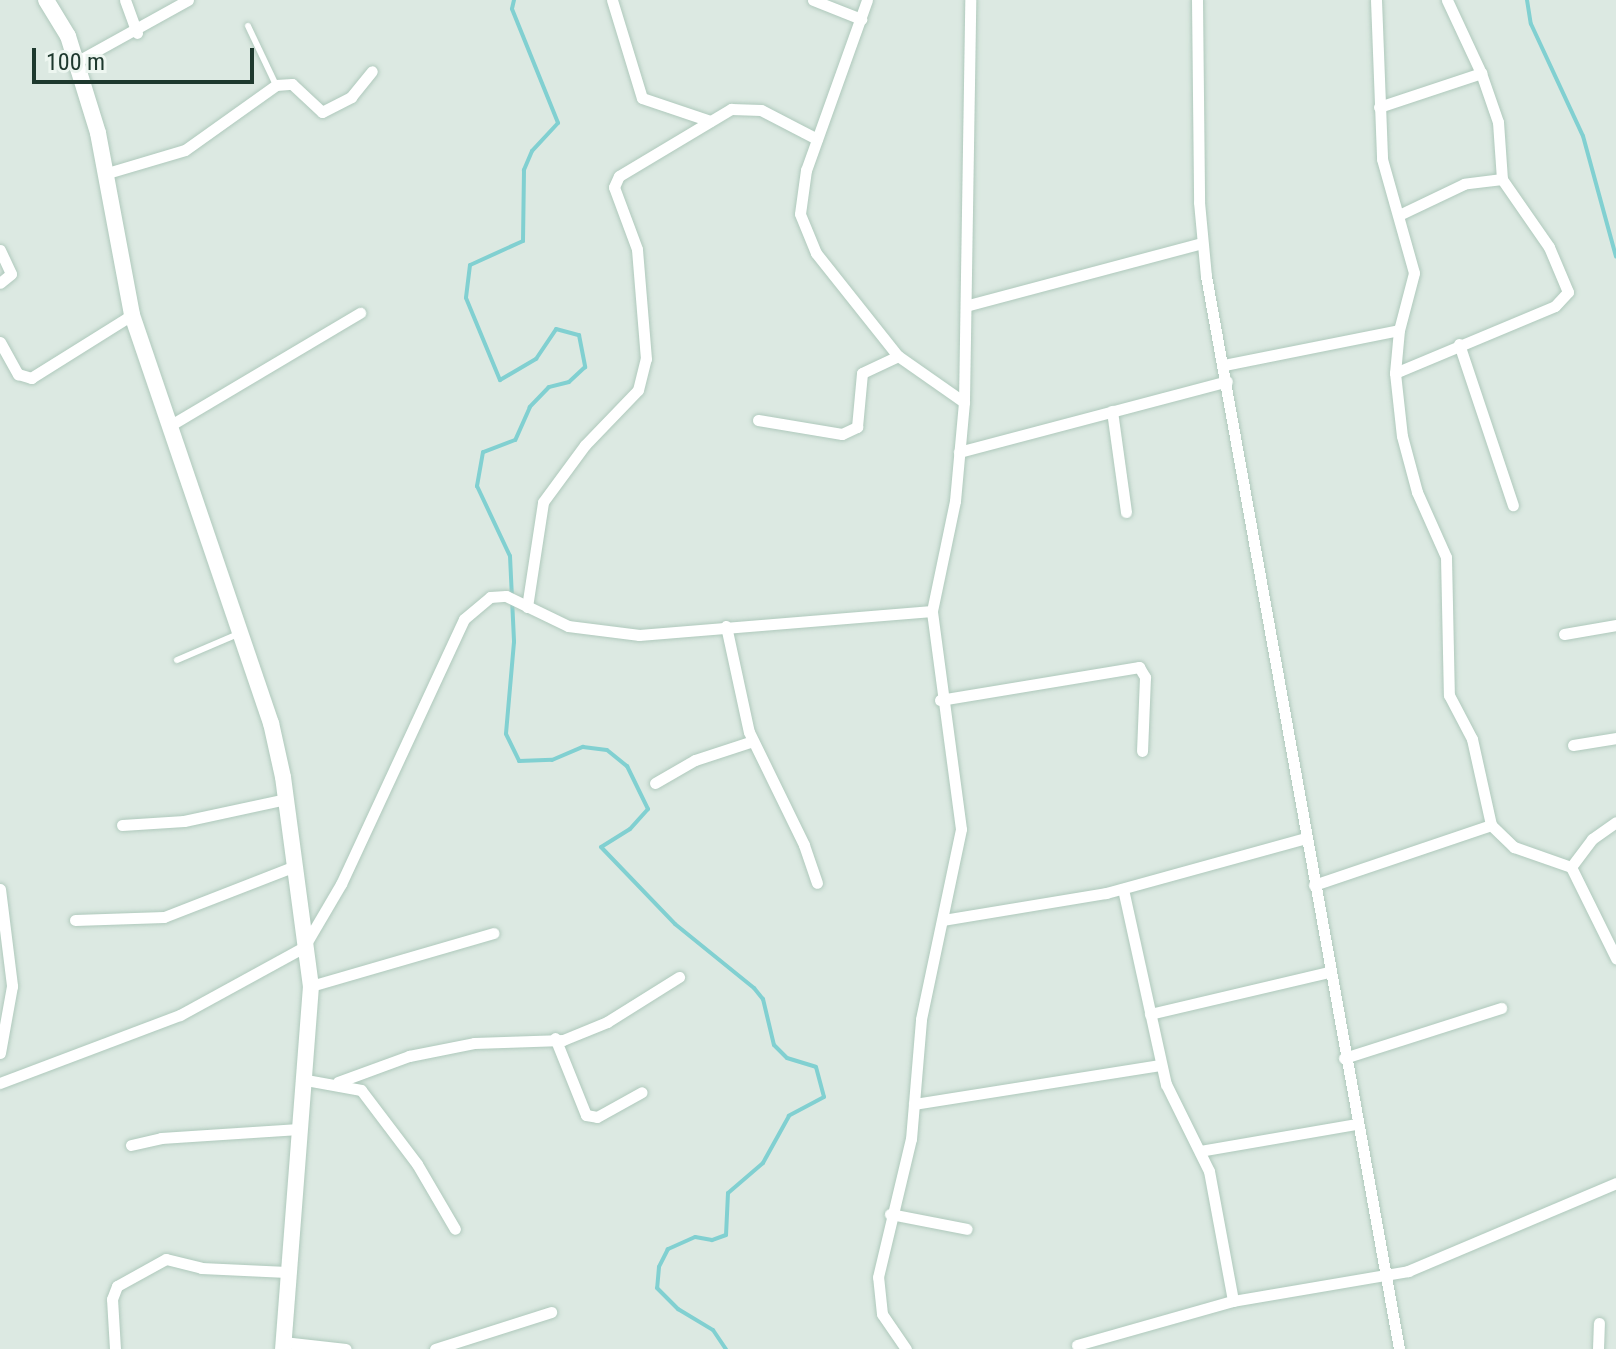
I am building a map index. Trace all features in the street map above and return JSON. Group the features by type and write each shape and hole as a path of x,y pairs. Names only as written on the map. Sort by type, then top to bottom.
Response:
{"street":[{"path":"46,0 68,36 98,133 132,315 271,723 287,799 311,986 283,1345 346,1349"},
{"path":"125,0 137,33"},
{"path":"76,62 137,33 188,0"},
{"path":"612,0 642,98 710,121"},
{"path":"813,0 861,19"},
{"path":"867,0 801,193 804,230 827,269 898,356 964,402"},
{"path":"906,1349 889,1327 877,1298 890,1214 909,1148 921,1019 943,920 961,813 940,700 932,611 955,501 964,402 969,305 970,0"},
{"path":"1197,0 1202,243 1383,1278 1399,1349"},
{"path":"1376,0 1383,171 1401,214 1414,283 1399,330 1395,373 1402,436 1417,492 1446,557 1449,695 1472,739 1491,825 1514,847 1571,867 1616,958"},
{"path":"1395,373 1555,306 1568,292 1549,247 1502,179 1498,122 1481,73 1447,0"},
{"path":"104,174 185,150 276,85 292,84 322,112 351,97 372,71"},
{"path":"1379,107 1481,73"},
{"path":"527,607 543,502 585,445 638,390 646,359 637,249 614,187 631,166 731,109 748,108 817,139"},
{"path":"1401,214 1469,182 1502,179"},
{"path":"969,305 1202,243"},
{"path":"0,250 11,274 0,283"},
{"path":"171,425 360,313"},
{"path":"0,342 18,374 31,378 132,315"},
{"path":"1224,365 1399,330"},
{"path":"1459,344 1513,505"},
{"path":"758,420 842,434 849,431 862,414 862,373 898,356"},
{"path":"959,452 1227,381"},
{"path":"1112,411 1126,512"},
{"path":"0,1083 180,1015 304,947 348,870 464,619 475,605 506,596 568,626 603,634 932,611"},
{"path":"1564,634 1616,625"},
{"path":"726,626 736,687 753,741 804,845 817,883"},
{"path":"940,700 1139,667 1145,677 1142,751"},
{"path":"1573,745 1616,738"},
{"path":"655,783 695,760 753,741"},
{"path":"122,825 184,821 287,799"},
{"path":"1571,867 1592,839 1616,822"},
{"path":"1314,885 1491,825"},
{"path":"943,920 1123,889 1305,838"},
{"path":"75,920 164,917 295,866"},
{"path":"0,889 12,986 0,1053"},
{"path":"1123,889 1161,1065 1200,1151 1233,1301"},
{"path":"311,986 493,933"},
{"path":"1150,1014 1329,972"},
{"path":"306,1080 338,1082 409,1056 474,1043 555,1038 607,1022 679,977"},
{"path":"1344,1058 1501,1008"},
{"path":"555,1038 586,1115 597,1117 642,1092"},
{"path":"914,1104 1161,1065"},
{"path":"338,1082 368,1098 417,1164 455,1229"},
{"path":"1200,1151 1356,1124"},
{"path":"131,1145 161,1138 299,1129"},
{"path":"1077,1345 1233,1301 1383,1278 1480,1243 1616,1183"},
{"path":"890,1214 967,1229"},
{"path":"115,1349 112,1299 117,1286 166,1259 201,1268 287,1272"},
{"path":"435,1349 551,1312"},
{"path":"1598,1349 1599,1323"}],"lane":[{"path":"248,26 276,85"},
{"path":"177,660 240,633"}],"waterway":[{"path":"514,0 512,9 558,123 532,151 524,170 523,241 470,265 466,298 500,380 536,359 556,329 579,335 585,367 569,382 549,387 530,407 515,440 483,452 477,486 510,556 514,642 506,734 519,761 552,760 583,747 607,750 627,766 648,809 630,829 601,847 675,924 754,988 763,999 774,1045 787,1058 816,1067 824,1097 789,1116 763,1163 728,1193 726,1235 712,1240 695,1237 668,1249 659,1267 657,1288 678,1309 713,1330 726,1349"},
{"path":"1527,0 1531,24 1583,136 1616,257"}]}
